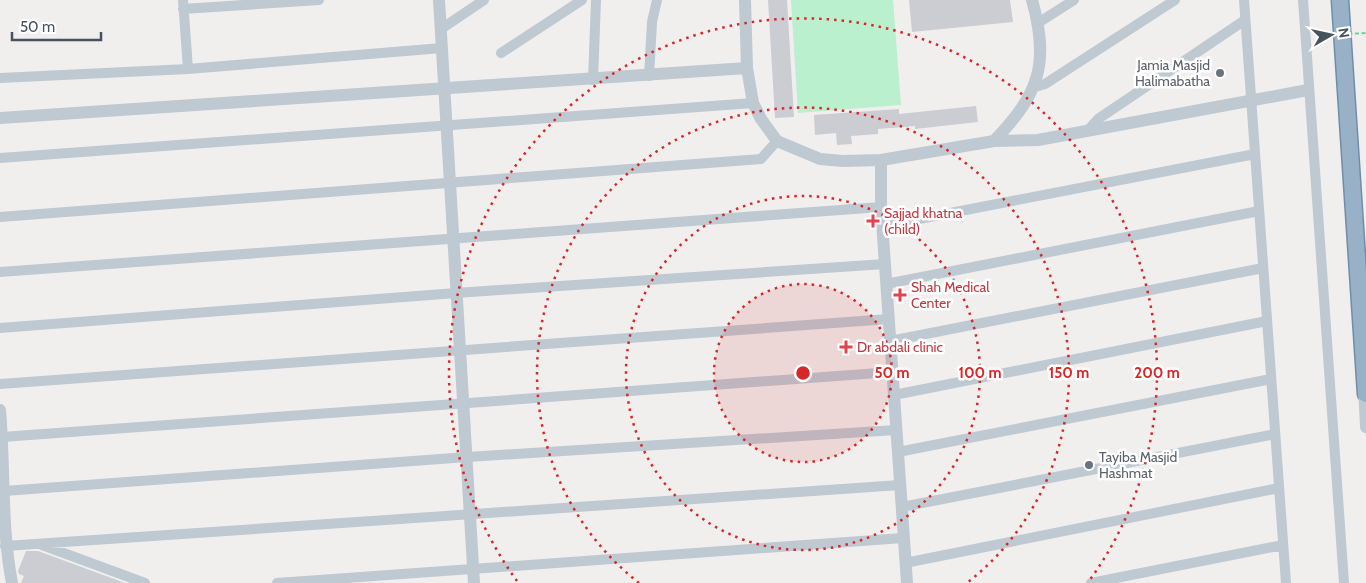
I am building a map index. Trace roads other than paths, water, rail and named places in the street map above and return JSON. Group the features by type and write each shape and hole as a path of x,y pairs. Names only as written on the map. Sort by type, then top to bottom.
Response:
{"highway":[{"path":"1340,0 1365,388"}],"street":[{"path":"188,69 183,5 318,0"},
{"path":"439,0 474,583"},
{"path":"441,29 484,0"},
{"path":"501,53 582,0"},
{"path":"593,80 596,0"},
{"path":"649,76 652,22 657,0"},
{"path":"745,0 747,68 754,103 761,119 777,141 820,159 843,162 881,160 994,141 1038,140 1250,99 1308,90"},
{"path":"994,141 1018,116 1035,87 1041,60 1038,23 1032,0"},
{"path":"1038,23 1074,0"},
{"path":"1035,87 1045,84 1174,0"},
{"path":"1244,0 1286,583"},
{"path":"1303,0 1344,583"},
{"path":"1088,130 1098,119 1245,20"},
{"path":"0,78 188,69 442,48"},
{"path":"0,118 593,80 747,68"},
{"path":"0,158 446,127 754,103"},
{"path":"0,217 762,159 777,141"},
{"path":"883,226 1254,154"},
{"path":"881,160 881,207 907,583"},
{"path":"0,272 881,207"},
{"path":"886,284 1258,210"},
{"path":"0,328 456,293 885,264"},
{"path":"890,341 1263,268"},
{"path":"0,384 889,319"},
{"path":"894,395 1267,321"},
{"path":"2,437 892,372"},
{"path":"898,452 1271,379"},
{"path":"1365,388 1366,427"},
{"path":"0,410 5,546 12,583"},
{"path":"4,492 467,457 896,430"},
{"path":"902,507 1275,434"},
{"path":"5,546 900,485"},
{"path":"905,562 1279,488"},
{"path":"277,583 904,538"},
{"path":"39,544 145,583"},
{"path":"1091,583 1283,545"}],"place":[{"name":"Jamia Masjid Halimabatha","path":"1220,73"},
{"name":"Sajjad khatna (child)","path":"873,221"},
{"name":"Shah Medical Center","path":"900,295"},
{"name":"Dr abdali clinic","path":"846,347"},
{"name":"Tayiba Masjid Hashmat","path":"1089,465"}]}
